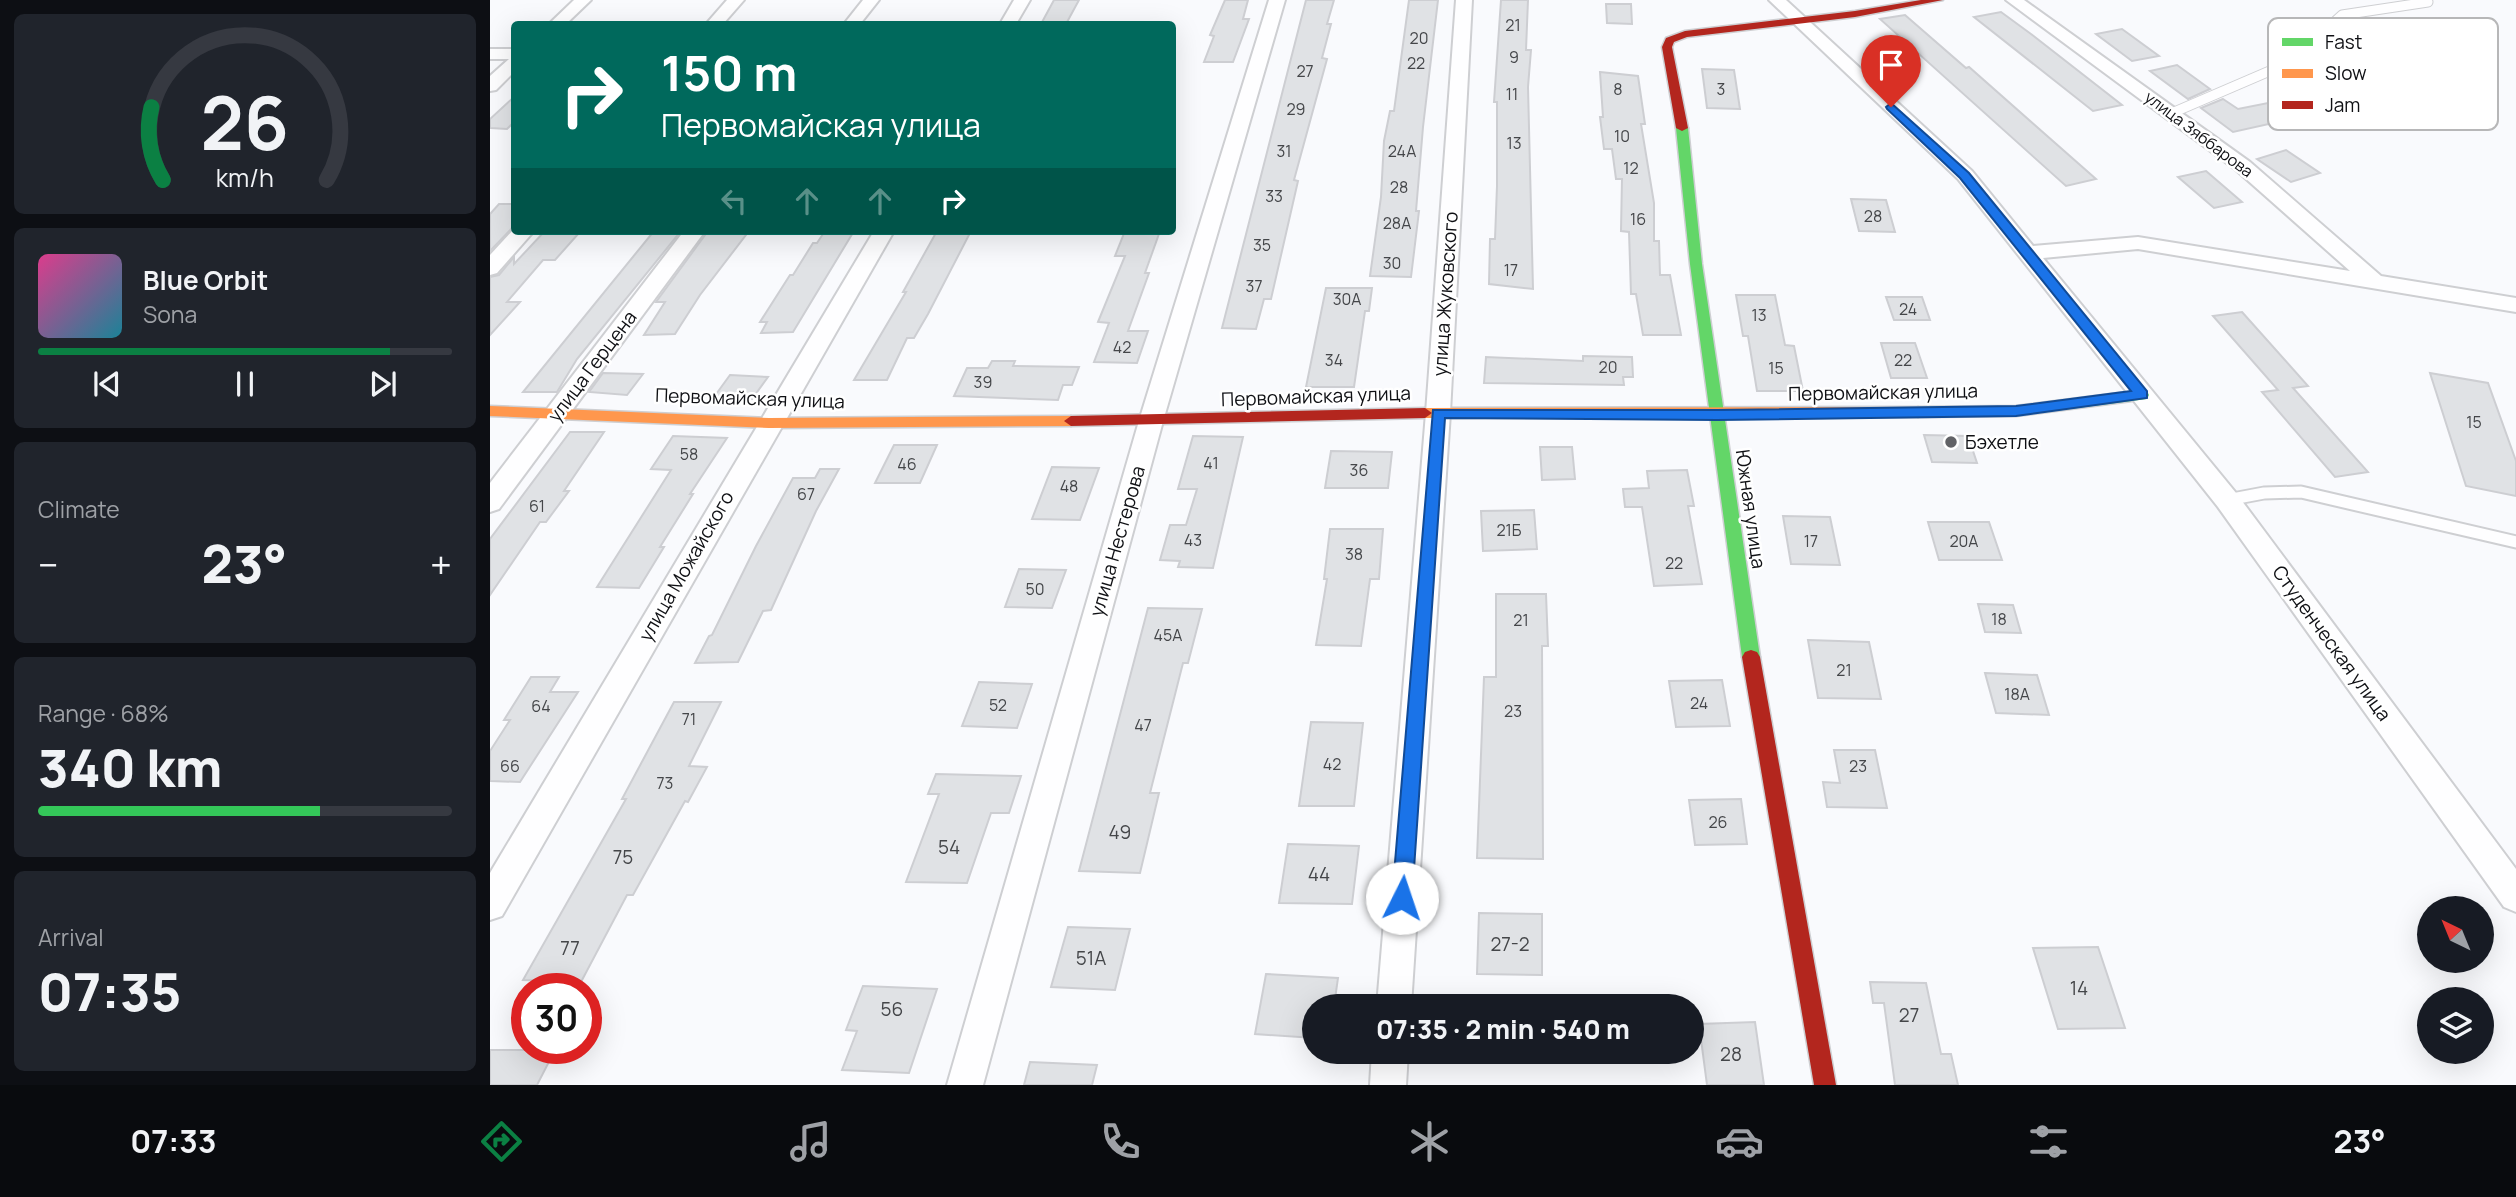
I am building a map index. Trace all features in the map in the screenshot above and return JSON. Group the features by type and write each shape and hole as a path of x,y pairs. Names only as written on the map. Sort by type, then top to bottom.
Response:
{"street":[{"path":"559,21 583,0"},
{"path":"717,21 736,0"},
{"path":"854,21 871,0"},
{"path":"1009,21 1022,0"},
{"name":"улица Нестерова","path":"965,1085 1151,421 1277,0"},
{"name":"улица Жуковского","path":"1395,994 1438,413 1464,0"},
{"name":"Студенческая улица","path":"1777,0 1965,175 2227,500 2516,896"},
{"name":"Южная улица","path":"1825,1085 1747,637 1696,264 1685,142 1667,47 1670,40 1685,34 1800,21 1938,0"},
{"name":"улица Зяббарова","path":"2014,0 2243,166 2374,281"},
{"path":"490,54 511,54"},
{"path":"490,86 511,66"},
{"path":"490,268 520,235"},
{"name":"улица Герцена","path":"490,502 692,235"},
{"name":"улица Можайского","path":"490,904 769,423 882,235"},
{"path":"2027,253 2138,243 2516,305"},
{"name":"Первомайская улица","path":"490,411 769,423 1151,421 1438,413 1717,415 2016,411 2142,394"},
{"path":"1388,1085 1390,1064"}],"lane":[{"path":"2336,18 2428,2"},
{"path":"2172,113 2255,81 2268,73"},
{"path":"2227,500 2264,493 2301,492 2516,542"}],"building":[{"path":"1054,0 1079,0 1068,21 1043,21"},
{"path":"1225,0 1248,0 1243,19 1249,19 1233,62 1204,62 1214,36 1210,35"},
{"path":"1306,0 1334,0 1322,58 1327,59 1294,180 1298,181 1271,299 1264,299 1256,329 1222,328"},
{"path":"1409,0 1438,0 1423,127 1416,211 1419,211 1411,277 1370,276 1381,197 1384,141 1390,111 1394,111"},
{"path":"1501,0 1528,0 1526,50 1531,50 1528,87 1533,289 1489,284 1490,239 1495,239 1497,102 1494,102"},
{"path":"1606,4 1631,4 1632,24 1607,23"},
{"path":"2001,12 2122,105 2093,111 1974,17"},
{"path":"1905,15 1966,68 1969,67 2096,179 2066,186 1880,19"},
{"path":"2122,29 2159,56 2132,61 2096,34"},
{"path":"2177,65 2210,89 2188,99 2150,71"},
{"path":"1702,69 1734,70 1740,109 1707,108"},
{"path":"1600,72 1638,76 1645,124 1641,124 1654,203 1654,241 1659,241 1660,275 1670,275 1681,335 1643,335 1636,294 1631,294 1629,232 1621,231 1622,179 1616,179 1612,149 1604,149 1600,117 1603,117"},
{"path":"2223,99 2238,109 2268,103 2268,124 2233,132 2201,108"},
{"path":"511,100 511,125 507,129 490,128 490,119"},
{"path":"2286,150 2320,173 2291,182 2257,159"},
{"path":"2206,171 2242,202 2214,208 2178,177"},
{"path":"1851,199 1886,200 1895,232 1859,231"},
{"path":"499,204 511,204 511,229 490,251 490,214"},
{"path":"541,235 577,235 555,260 543,260 507,302 520,302 490,335 490,277 499,275 514,257 514,264"},
{"path":"651,235 678,235 577,359 557,392 523,392"},
{"path":"705,235 746,235 700,295 675,334 644,335 665,302 656,302"},
{"path":"822,235 852,235 793,332 761,333 767,322 760,322 813,243 817,243"},
{"path":"935,235 969,235 914,338 907,338 887,380 854,380 906,292 903,292"},
{"path":"1123,235 1159,235 1145,273 1149,273 1128,331 1148,331 1137,363 1094,362 1109,323 1098,322 1125,256 1115,256"},
{"path":"1326,288 1372,288 1369,311 1365,311 1354,387 1306,387"},
{"path":"1736,295 1775,295 1785,345 1794,346 1803,391 1757,391 1748,336 1743,336"},
{"path":"1886,297 1922,297 1930,320 1894,320"},
{"path":"2242,312 2308,386 2293,388 2368,472 2335,477 2262,392 2278,390 2213,316"},
{"path":"1881,343 1915,343 1927,378 1891,378"},
{"path":"1583,356 1632,357 1633,377 1623,377 1624,385 1484,383 1486,357 1583,361"},
{"path":"992,361 1015,361 1013,366 1079,367 1072,385 1063,385 1058,400 954,396 967,368 988,368"},
{"path":"603,373 643,374 627,395 589,392"},
{"path":"2430,373 2488,383 2516,461 2516,496 2466,486"},
{"path":"730,375 768,377 752,399 714,397"},
{"path":"570,432 604,432 564,491 569,491 546,522 540,522 490,595 490,539"},
{"path":"1924,435 1968,436 1977,463 1932,462"},
{"path":"673,436 727,438 690,494 693,494 660,547 664,547 639,588 597,587 671,470 651,469"},
{"path":"1193,436 1243,437 1213,568 1178,567 1180,561 1160,560 1170,525 1186,525 1197,489 1178,489"},
{"path":"894,445 937,445 920,483 875,483"},
{"path":"1540,447 1572,447 1575,479 1542,480"},
{"path":"1331,451 1392,452 1388,488 1325,488"},
{"path":"1052,467 1099,468 1080,520 1032,519"},
{"path":"820,469 839,469 816,511 771,610 763,611 738,662 695,663 793,478 815,478"},
{"path":"1687,470 1694,506 1688,506 1702,584 1654,586 1642,507 1625,507 1623,489 1649,488 1647,471"},
{"path":"1534,510 1537,549 1483,551 1481,511"},
{"path":"1783,516 1830,517 1840,565 1791,564"},
{"path":"1928,522 1989,522 2002,560 1939,560"},
{"path":"1330,529 1383,529 1379,579 1370,579 1361,646 1316,645 1327,579 1324,579"},
{"path":"1019,569 1066,570 1052,608 1005,607"},
{"path":"1496,594 1546,594 1548,646 1542,646 1543,859 1477,858 1484,677 1496,677"},
{"path":"1978,604 2013,605 2021,633 1985,632"},
{"path":"1148,608 1202,609 1188,663 1183,663 1150,793 1159,793 1140,873 1079,871"},
{"path":"1808,640 1869,642 1881,699 1818,698"},
{"path":"1985,673 2037,675 2049,715 1996,713"},
{"path":"531,677 559,677 550,692 578,692 520,782 490,781 490,751 510,720 504,720"},
{"path":"1722,680 1730,726 1676,727 1669,681"},
{"path":"979,682 1032,684 1017,728 962,726"},
{"path":"674,702 721,702 689,766 707,767 633,895 627,895 586,973 527,973 626,799 622,799"},
{"path":"1311,722 1363,723 1354,806 1299,806"},
{"path":"1834,750 1875,750 1887,808 1827,807 1823,782 1840,783"},
{"path":"936,774 1021,776 1009,813 991,813 967,883 906,882 939,794 928,794"},
{"path":"1741,799 1747,844 1695,845 1689,800"},
{"path":"1288,844 1359,846 1352,904 1279,903"},
{"path":"1479,913 1542,914 1542,975 1477,974"},
{"path":"1068,927 1130,929 1115,990 1051,987"},
{"path":"2098,947 2125,1028 2058,1029 2033,948"},
{"path":"1266,974 1338,978 1336,994 1302,994 1302,1037 1255,1034"},
{"path":"1870,982 1926,983 1941,1054 1951,1054 1958,1085 1895,1085 1884,1003 1873,1003"},
{"path":"863,986 937,989 909,1073 842,1070 857,1031 846,1030"},
{"path":"1755,1022 1764,1085 1707,1085 1704,1024"},
{"path":"490,1050 511,1050 511,1064 548,1064 537,1085 490,1085"},
{"path":"1030,1062 1097,1065 1092,1085 1024,1085"}],"traffic: fast":[{"path":"1682,128 1696,264 1751,657"},
{"path":"1918,412 2016,411 2142,395"}],"traffic: slow":[{"path":"490,411 769,423 1071,421"},
{"path":"1425,413 1918,412"}],"traffic: jam":[{"path":"1682,128 1667,47 1670,40 1685,34 1855,14 1938,0"},
{"path":"1071,421 1425,413"},
{"path":"1751,657 1825,1085"}],"place":[{"name":"Бэхетле","path":"1951,442"}],"route":[{"path":"1402,898 1438,413 1717,415 2016,411 2142,394 1965,175 1891,107"}]}
